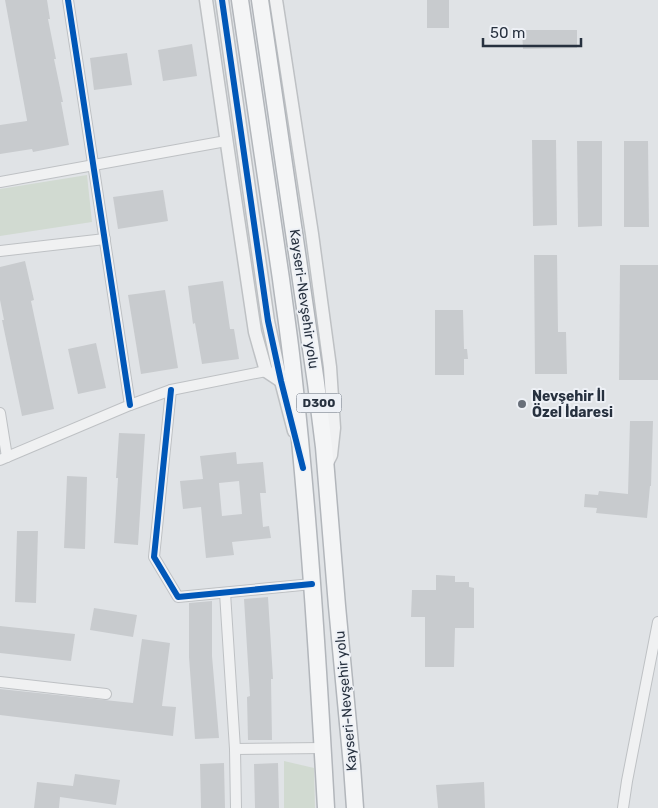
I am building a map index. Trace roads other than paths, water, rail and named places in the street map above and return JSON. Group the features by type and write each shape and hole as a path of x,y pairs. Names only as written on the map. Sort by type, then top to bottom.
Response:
{"highway":[{"name":"Kayseri-Nevşehir yolu","path":"240,0 274,226 293,370 312,584 326,808"},
{"name":"Kayseri-Nevşehir yolu","path":"260,0 315,373 326,468 355,808"}],"street":[{"path":"68,0 130,405"},
{"path":"206,0 256,332 266,371 281,381"},
{"path":"222,0 268,321 303,468"},
{"path":"276,0 312,234 330,367 334,428 331,455 326,468"},
{"path":"0,182 226,141"},
{"path":"0,251 105,239"},
{"path":"0,413 3,459 130,405 171,390 266,371"},
{"path":"171,390 154,557 178,597 312,584"},
{"path":"225,593 235,749 236,808"},
{"path":"623,808 658,622"},
{"path":"0,682 106,694"},
{"path":"235,749 323,748"}],"place":[{"name":"Nevşehir İl Özel İdaresi","path":"522,404"}]}
